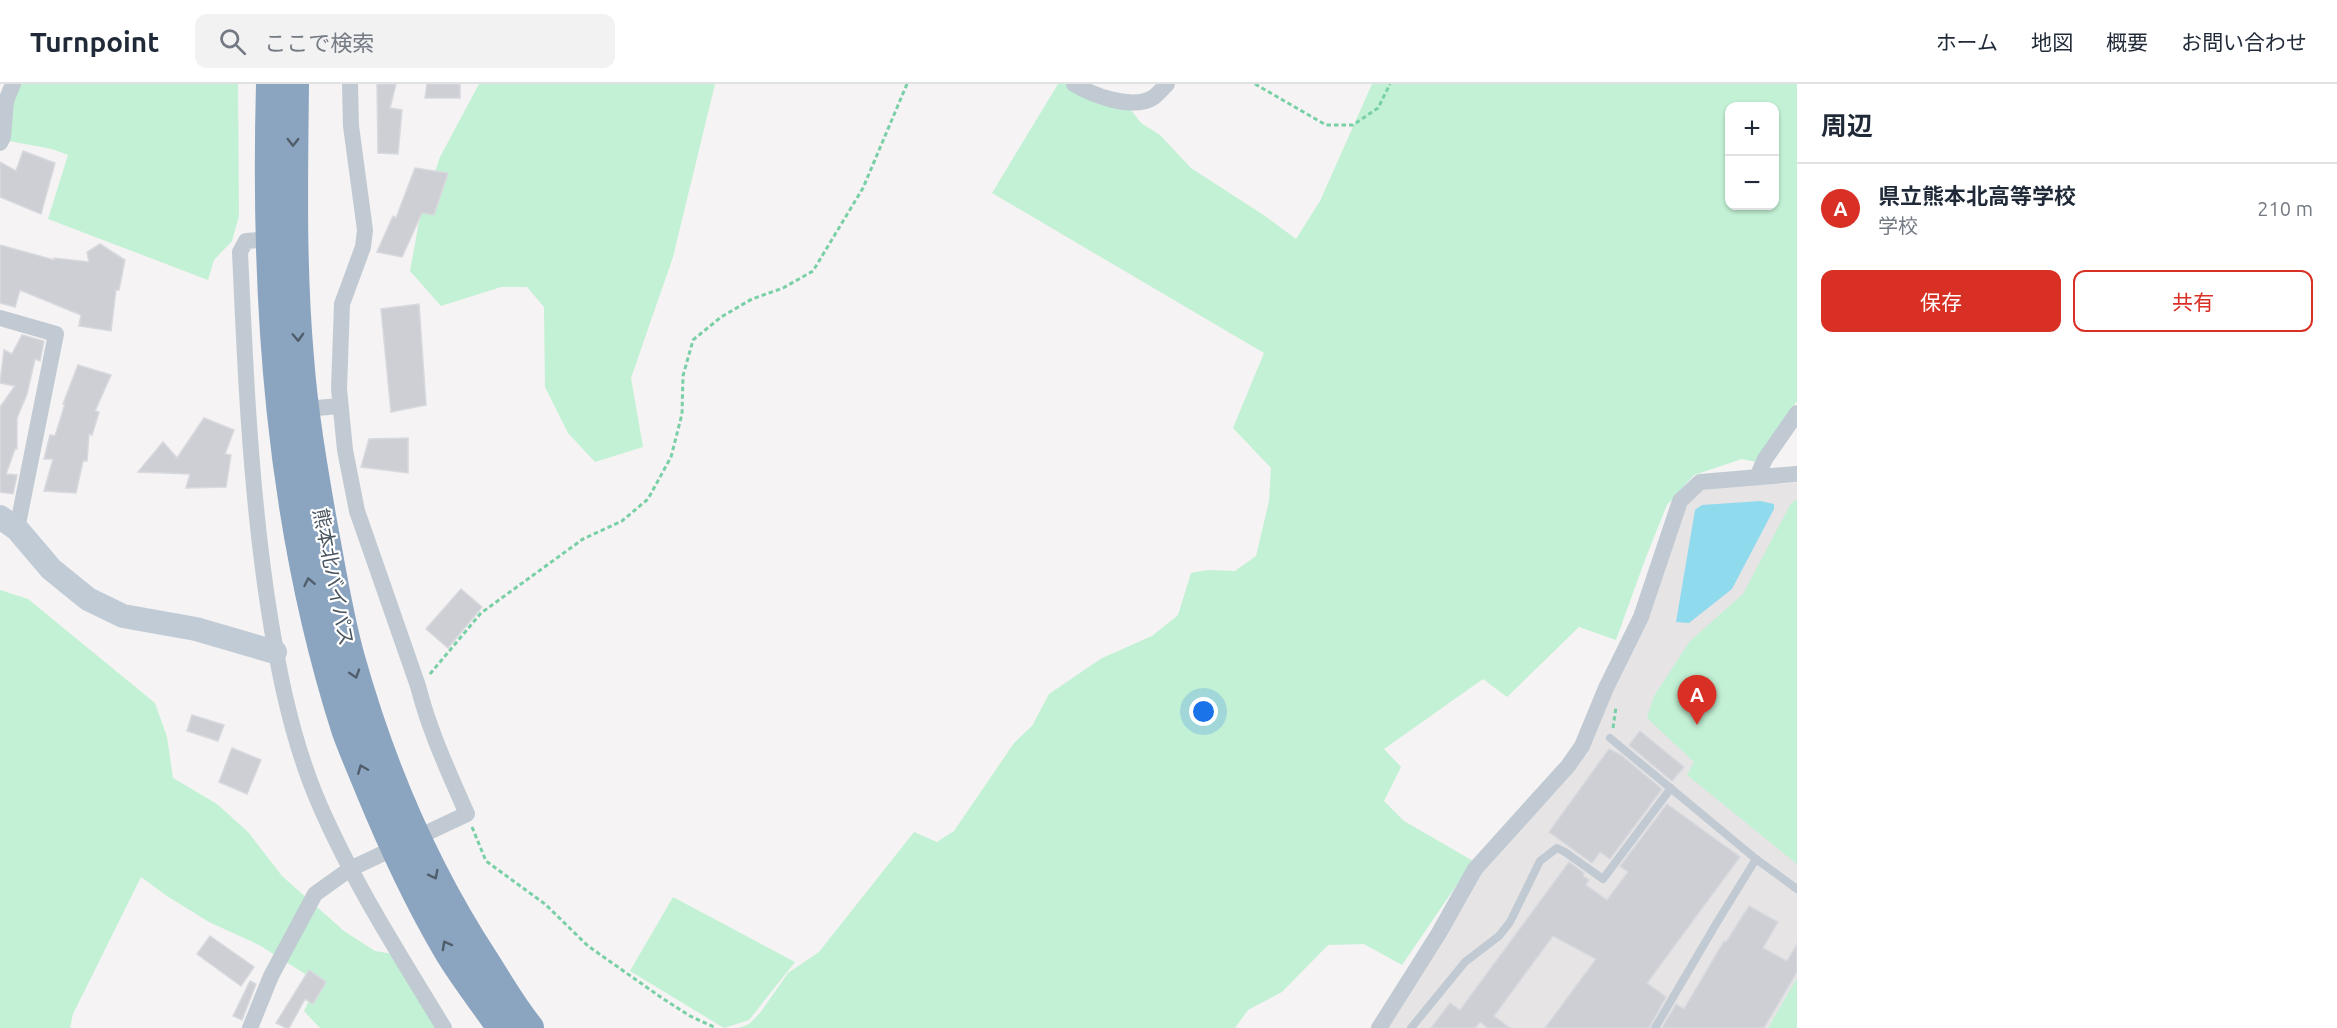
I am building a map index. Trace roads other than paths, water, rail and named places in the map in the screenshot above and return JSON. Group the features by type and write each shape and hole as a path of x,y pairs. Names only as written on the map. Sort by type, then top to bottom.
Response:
{"highway":[{"name":"熊本北バイパス","path":"271,84 271,239 283,419 296,510 325,655 347,731 386,829 415,889 463,973 502,1028"},
{"name":"熊本北バイパス","path":"294,84 293,208 299,358 304,409 334,594 350,658 373,730 401,805 432,873 465,932 513,1008 529,1028"}],"street":[{"path":"0,143 3,136 6,101 13,84"},
{"path":"250,1028 272,976 315,894 365,861 467,814 447,769 423,704 357,511 345,450 339,389 342,304 363,247 365,230 351,126 350,84"},
{"path":"1074,84 1091,95 1136,103 1152,98 1167,84"},
{"path":"271,239 246,241 240,252 248,410 258,531 275,652 295,730 315,792 350,869 444,1028"},
{"path":"0,318 56,334 9,523 51,569 88,599 123,616 196,629 275,652"},
{"path":"304,409 340,406"},
{"path":"1757,477 1797,412"},
{"path":"1379,1028 1479,864 1568,766 1582,746 1606,688 1641,617 1680,501 1700,482 1797,474"},
{"path":"463,973 493,1028"}],"lane":[{"path":"1611,734 1756,859 1797,889"},
{"path":"1411,1028 1465,962 1498,936 1510,922 1540,861 1557,848 1603,879 1671,788"},
{"path":"1655,1028 1756,859"}],"water":[{"path":"1760,501 1774,504 1774,509 1732,589 1689,623 1676,622 1695,510 1702,505"}],"place":[{"name":"県立熊本北高等学校","path":"1697,725"}]}
